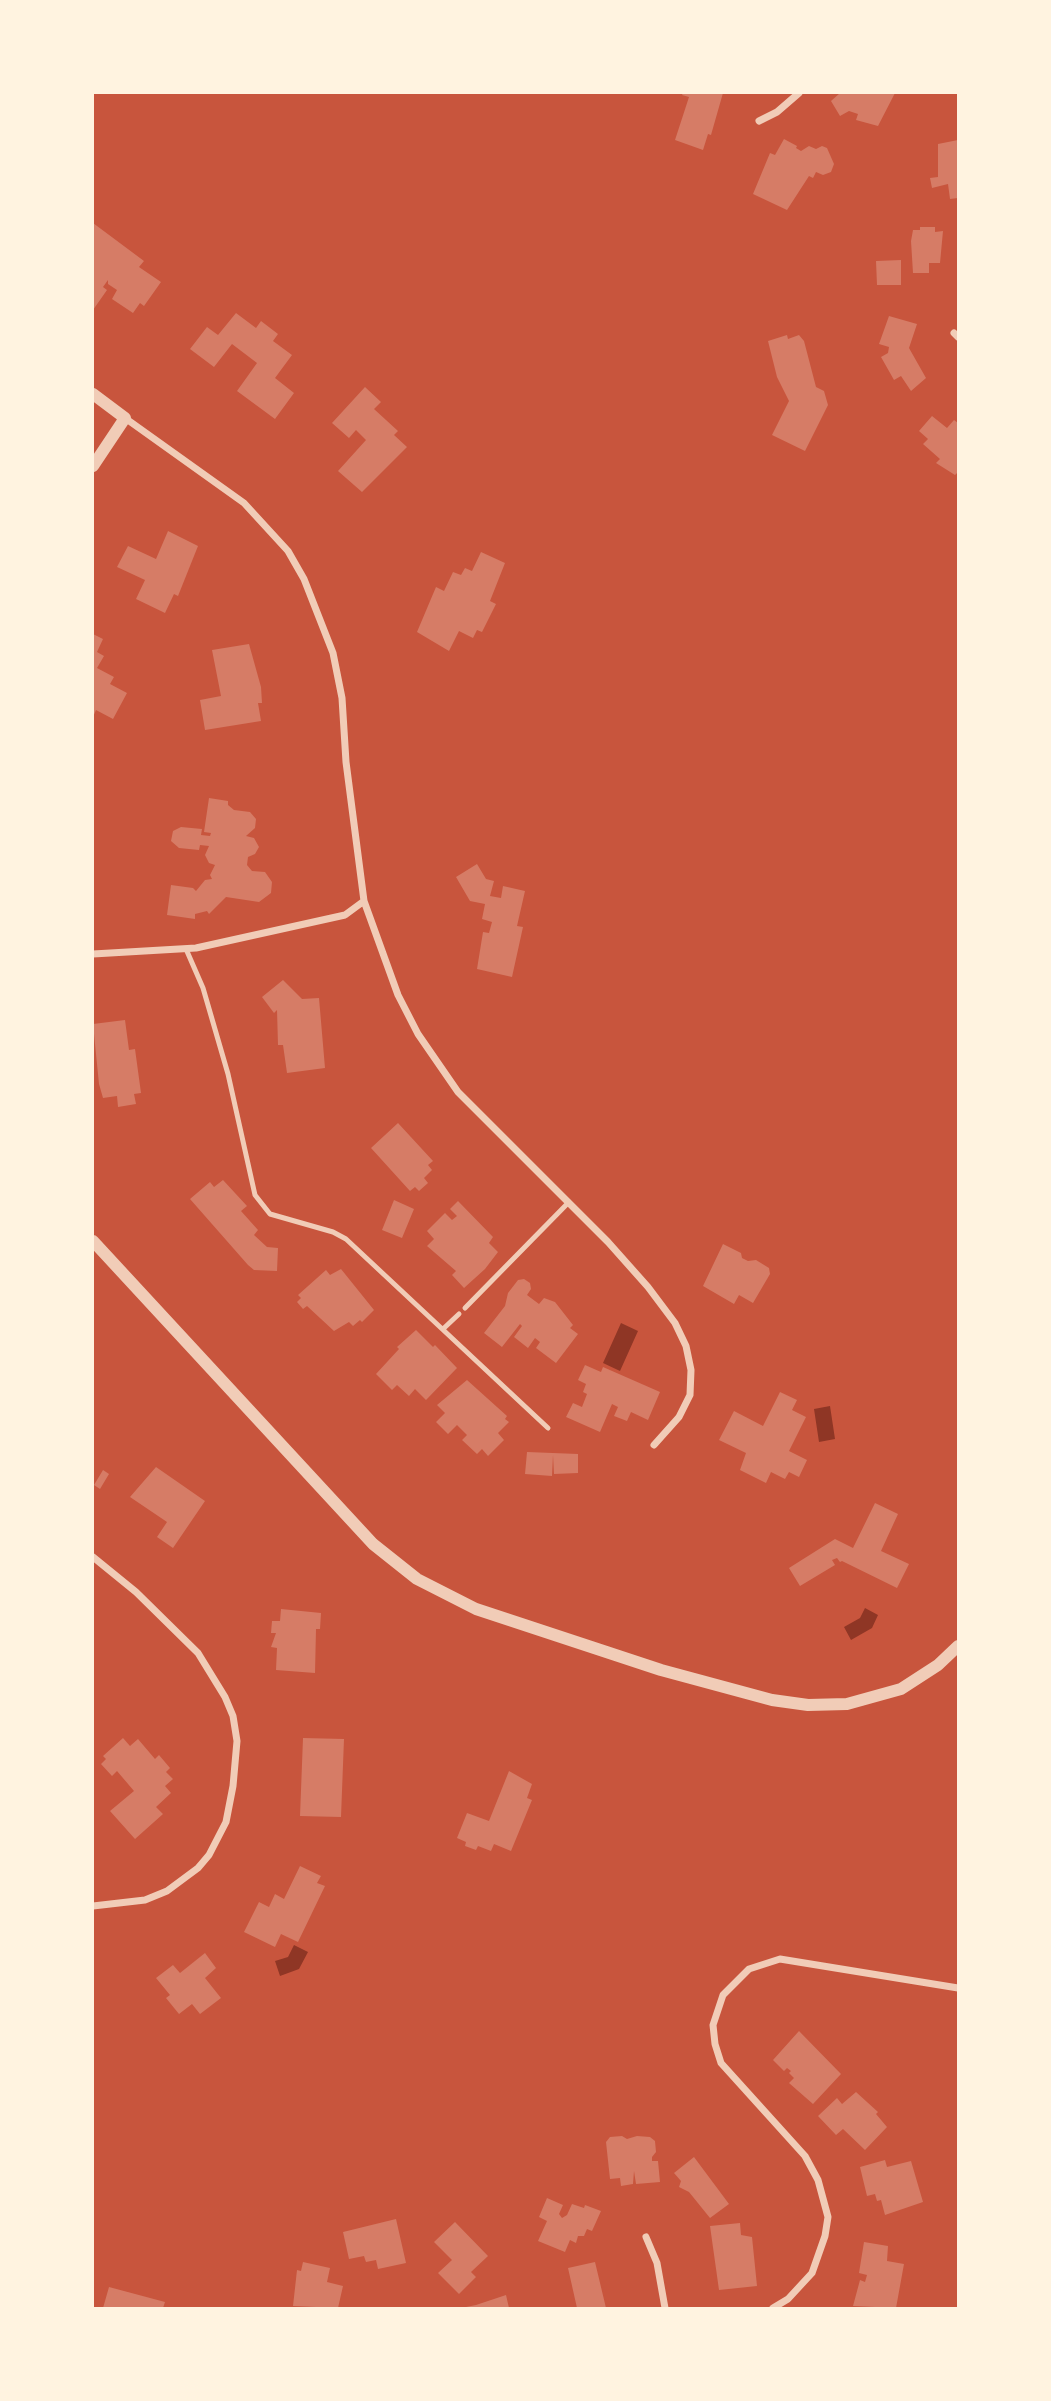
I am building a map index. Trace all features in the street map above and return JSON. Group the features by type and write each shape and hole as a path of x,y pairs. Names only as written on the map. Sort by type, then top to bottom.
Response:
{"street":[{"path":"759,121 777,112 799,93"},
{"path":"93,394 244,503 288,551 304,579 327,635 342,698 346,762 364,901 398,995 434,1059 458,1092 569,1202 648,1286 675,1323 686,1346 691,1370 690,1395 679,1417 654,1445"},
{"path":"93,466 125,418"},
{"path":"93,954 186,949 345,915 364,901"},
{"path":"93,1241 373,1544 417,1578 467,1605 661,1670 772,1700 808,1705 847,1704 901,1689 938,1665 958,1646"},
{"path":"93,1557 176,1627 198,1653 225,1697 233,1716 237,1741 226,1822 209,1855 198,1868 167,1891 145,1900 93,1906"},
{"path":"773,2308 788,2299 811,2273 825,2236 828,2217 818,2180 805,2157 721,2063 713,2025 723,1995 749,1969 780,1959 958,1988"},
{"path":"646,2237 657,2263 666,2308"}],"lane":[{"path":"186,949 203,988 228,1074 256,1195 270,1214 333,1232 346,1239 548,1427"},
{"path":"465,1308 569,1202"},
{"path":"443,1329 459,1314"}],"shaded area":[{"path":"621,1323 638,1331 620,1371 603,1363"},
{"path":"830,1406 835,1439 819,1442 814,1409"},
{"path":"865,1608 878,1615 872,1628 851,1640 844,1627 860,1618"},
{"path":"294,1945 308,1952 299,1969 280,1976 275,1961 288,1957"}],"building":[{"path":"723,93 711,135 708,134 703,150 675,140 689,97 682,95"},
{"path":"840,93 895,93 878,126 856,120 858,114 849,111 840,116 831,101"},
{"path":"784,139 801,151 809,146 816,149 822,146 827,148 834,164 831,172 823,175 816,172 813,178 809,176 787,210 753,194 770,153 775,155"},
{"path":"958,140 958,198 950,199 948,184 932,188 930,178 938,177 938,144"},
{"path":"93,223 144,261 139,267 161,282 144,306 140,303 133,313 112,299 117,290 108,284 108,280 103,287 107,290 93,310"},
{"path":"920,227 935,227 935,232 943,231 940,263 929,263 929,273 913,273 911,241 913,230 920,230"},
{"path":"901,260 901,285 877,285 876,261"},
{"path":"236,313 256,328 261,321 278,334 273,341 292,355 275,378 294,393 275,419 237,391 257,363 232,344 214,367 190,349 207,327 218,335"},
{"path":"889,316 917,324 909,348 926,378 911,391 901,376 894,380 881,357 888,353 889,347 879,344"},
{"path":"787,335 788,339 799,335 804,341 816,387 824,391 828,405 805,451 772,435 789,401 777,377 768,341"},
{"path":"365,387 381,402 374,409 398,431 394,435 407,447 362,492 338,471 366,440 356,430 349,438 332,423"},
{"path":"932,416 947,428 954,420 958,423 958,472 955,475 936,463 940,459 923,444 928,439 919,431"},
{"path":"168,531 198,546 178,596 174,594 165,613 136,599 145,580 117,567 128,546 156,559"},
{"path":"481,552 505,563 490,601 496,604 482,632 477,630 473,638 459,631 449,651 417,632 436,587 444,591 453,572 461,575 465,568 472,571"},
{"path":"93,634 103,639 97,652 104,656 97,668 114,677 110,684 127,693 113,719 96,710 93,717"},
{"path":"249,644 261,687 262,703 258,703 261,721 205,730 200,700 221,696 212,650"},
{"path":"209,798 228,801 228,805 234,810 250,812 256,819 255,828 246,836 254,838 259,847 255,854 248,857 247,865 252,871 265,872 272,882 271,893 259,902 226,897 209,914 207,911 195,914 195,919 167,915 171,885 193,888 196,891 205,880 212,879 210,875 215,865 209,863 205,855 209,846 200,845 199,850 179,848 171,841 173,831 181,827 202,829 201,835 210,836 211,833 204,832"},
{"path":"477,864 486,879 494,881 490,896 501,898 503,886 525,891 517,926 523,927 512,977 477,969 483,932 489,933 492,922 482,919 485,904 470,901 456,877"},
{"path":"283,980 302,999 319,998 325,1068 287,1073 283,1045 278,1045 277,1010 274,1013 262,997"},
{"path":"125,1020 129,1050 135,1049 141,1093 134,1094 136,1104 118,1107 117,1096 103,1098 93,1024"},
{"path":"398,1123 433,1161 428,1165 432,1170 424,1178 428,1183 419,1191 415,1187 410,1191 371,1148"},
{"path":"223,1180 247,1206 241,1211 258,1230 254,1235 267,1247 278,1248 277,1271 254,1270 190,1199 210,1182 214,1187"},
{"path":"394,1200 414,1209 402,1238 382,1230"},
{"path":"458,1201 493,1237 489,1243 498,1252 485,1269 464,1288 452,1275 456,1271 427,1246 434,1239 427,1231 445,1213 452,1220 457,1216 450,1209"},
{"path":"723,1244 741,1253 742,1258 748,1261 756,1260 769,1268 770,1274 753,1303 739,1295 734,1304 703,1286"},
{"path":"341,1269 374,1310 362,1322 360,1320 353,1326 349,1322 334,1331 307,1306 303,1309 297,1302 301,1298 298,1295 326,1270 330,1275"},
{"path":"524,1279 530,1283 531,1289 527,1295 539,1304 544,1298 555,1302 573,1325 570,1328 578,1334 556,1363 536,1348 540,1342 535,1338 528,1348 514,1337 522,1326 520,1324 502,1347 484,1333 505,1306 508,1293 518,1280"},
{"path":"416,1330 457,1368 426,1400 415,1389 409,1396 397,1385 392,1390 376,1374 399,1349 397,1347"},
{"path":"585,1365 601,1372 603,1367 660,1392 648,1420 631,1412 627,1421 614,1416 618,1407 612,1404 600,1432 566,1417 573,1403 582,1407 587,1394 583,1392 586,1384 578,1380"},
{"path":"467,1380 507,1416 505,1419 509,1422 498,1433 504,1440 488,1456 482,1449 477,1454 462,1440 467,1435 457,1425 448,1434 436,1422 445,1413 437,1405"},
{"path":"780,1392 797,1400 792,1410 806,1417 789,1451 807,1460 799,1477 789,1472 785,1479 771,1472 766,1483 740,1470 746,1453 719,1440 734,1411 763,1426"},
{"path":"527,1452 578,1454 578,1473 554,1474 553,1455 552,1476 525,1474"},
{"path":"156,1467 205,1501 173,1548 157,1537 167,1522 130,1497"},
{"path":"103,1470 109,1474 100,1489 94,1485"},
{"path":"875,1503 898,1514 881,1551 909,1564 897,1588 840,1562 837,1558 832,1560 835,1565 800,1586 789,1568 835,1539 853,1548"},
{"path":"281,1609 321,1613 320,1629 316,1629 315,1673 276,1670 277,1648 271,1647 276,1633 271,1633 272,1621 280,1621"},
{"path":"123,1738 130,1746 138,1739 155,1759 159,1755 170,1768 166,1772 173,1779 165,1786 171,1793 156,1807 163,1814 135,1839 110,1811 134,1791 117,1771 112,1776 101,1764 106,1759 103,1756"},
{"path":"303,1738 344,1739 341,1817 300,1816"},
{"path":"509,1771 532,1784 527,1798 532,1800 511,1851 494,1844 491,1851 478,1846 476,1850 465,1846 466,1842 457,1838 467,1813 489,1821"},
{"path":"300,1866 321,1876 317,1883 325,1886 298,1942 281,1934 275,1947 244,1932 259,1902 269,1907 275,1894 284,1899"},
{"path":"205,1953 216,1968 205,1978 221,1998 200,2014 192,2004 179,2014 166,1998 170,1995 156,1978 173,1965 180,1973"},
{"path":"799,2031 841,2074 813,2104 789,2083 794,2078 789,2073 791,2071 787,2068 784,2071 773,2060"},
{"path":"856,2092 878,2112 876,2114 887,2127 865,2150 843,2129 836,2135 818,2116 837,2098 842,2104"},
{"path":"622,2136 627,2139 637,2136 650,2137 655,2141 656,2152 652,2161 658,2161 660,2182 636,2184 634,2171 633,2184 621,2186 620,2178 610,2179 606,2142 610,2137"},
{"path":"694,2157 729,2204 710,2218 689,2192 679,2187 681,2181 674,2173"},
{"path":"885,2160 887,2167 911,2161 923,2202 885,2215 881,2200 877,2201 875,2194 867,2196 860,2167"},
{"path":"547,2198 563,2205 559,2214 562,2218 567,2215 572,2204 601,2211 592,2231 587,2229 584,2236 578,2236 576,2243 570,2240 565,2252 538,2241 547,2221 539,2217"},
{"path":"396,2219 406,2263 378,2269 376,2260 366,2262 364,2256 349,2259 343,2232"},
{"path":"455,2222 488,2256 471,2272 476,2277 459,2294 438,2273 452,2260 434,2242"},
{"path":"740,2223 741,2235 752,2237 757,2286 719,2290 710,2226"},
{"path":"864,2242 888,2246 887,2261 904,2264 896,2308 853,2306 860,2280 865,2282 867,2275 859,2273"},
{"path":"303,2262 330,2268 327,2282 343,2286 338,2308 293,2306 297,2270 301,2271"},
{"path":"595,2262 606,2308 577,2308 568,2268"},
{"path":"109,2287 165,2302 163,2308 103,2308"},
{"path":"506,2295 509,2308 461,2308 476,2305"}]}
